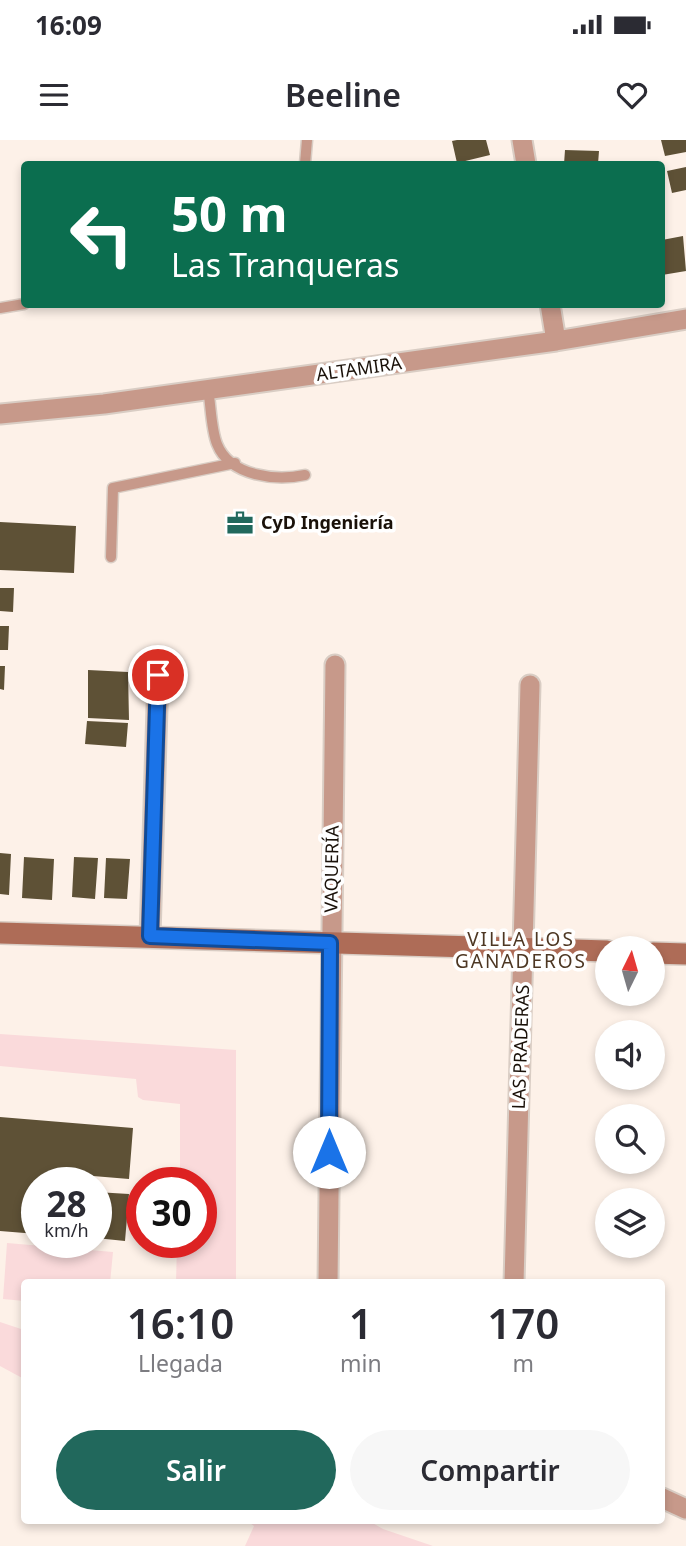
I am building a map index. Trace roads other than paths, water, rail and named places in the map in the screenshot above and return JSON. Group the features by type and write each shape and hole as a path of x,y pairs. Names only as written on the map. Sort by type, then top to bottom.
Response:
{"street":[{"path":"522,140 526,161"},
{"path":"551,308 556,341"},
{"name":"ALTAMIRA","path":"0,414 30,413 208,390 556,341 686,319"},
{"name":"ALTAMIRA","path":"0,428 30,413"},
{"name":"VAQUERÍA","path":"328,1279 335,665"},
{"path":"150,936 158,675"},
{"name":"LAS PRADERAS","path":"514,1279 530,685"},
{"path":"0,933 595,951"},
{"path":"665,953 686,954"},
{"path":"665,1499 686,1508"}],"lane":[{"path":"305,161 307,140"},
{"path":"0,308 21,304"},
{"path":"208,390 217,445 235,463 260,476 275,478 305,475"},
{"path":"111,557 113,488 235,463"}],"place":[{"name":"CyD Ingeniería","path":"240,523"}],"district":[{"name":"VILLA LOS GANADEROS","path":"521,950"}]}
